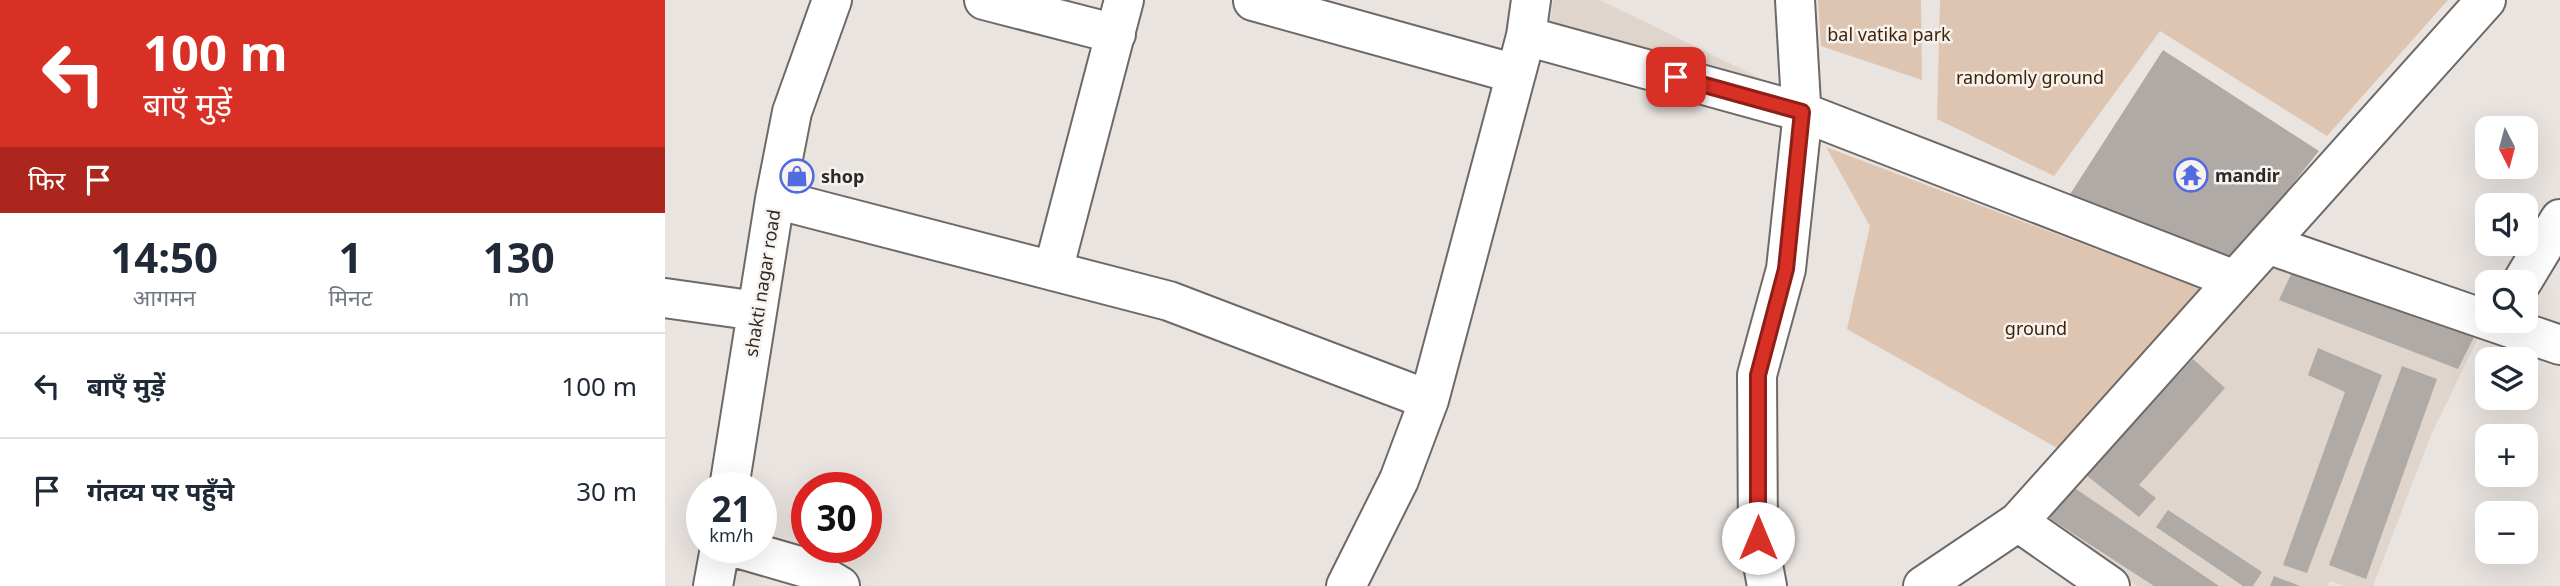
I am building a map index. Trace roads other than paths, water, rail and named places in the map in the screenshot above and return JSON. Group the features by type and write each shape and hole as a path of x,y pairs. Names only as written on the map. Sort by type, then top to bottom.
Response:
{"street":[{"name":"shakti nagar road","path":"732,472 775,199 792,112 832,0"},
{"path":"983,0 1120,17 1053,271"},
{"path":"1767,586 1758,538 1758,375 1786,269 1802,112 1795,0"},
{"path":"1923,586 2018,522 2486,0"},
{"path":"1253,1 1516,74"},
{"path":"1346,586 1399,480 1429,400 1516,74 1528,18 1802,112 2235,280"},
{"path":"775,199 1169,301 1429,400"},
{"path":"2529,270 2560,219"},
{"path":"2267,244 2475,315"},
{"path":"665,298 757,311"},
{"path":"2526,333 2560,345"},
{"path":"2018,522 2110,586"},
{"path":"777,560 813,570 841,586"},
{"path":"713,586 717,563"}],"place":[{"name":"mandir","path":"2191,175"},
{"name":"shop","path":"797,176"}],"park label":[{"name":"bal vatika park","path":"1889,34"},
{"name":"randomly ground","path":"2030,77"},
{"name":"ground","path":"2036,328"}]}
